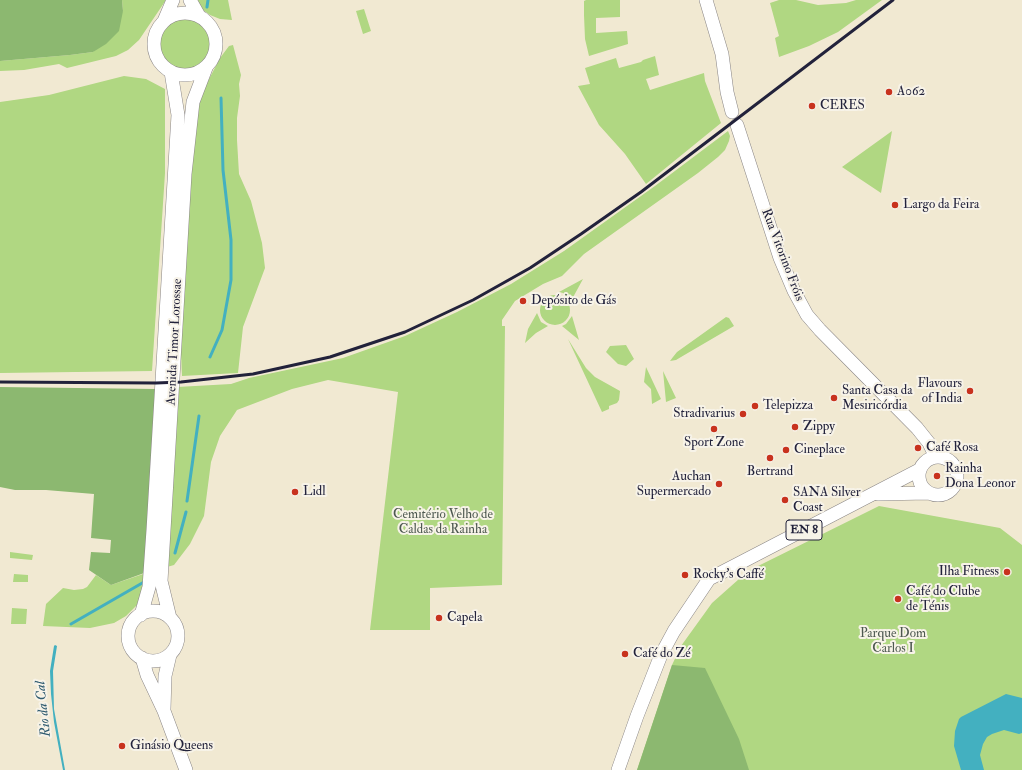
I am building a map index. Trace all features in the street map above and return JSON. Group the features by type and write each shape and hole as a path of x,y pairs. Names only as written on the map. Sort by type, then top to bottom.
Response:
{"main road":[{"path":"164,21 175,14 181,13 193,14 204,20 212,29 216,40 215,53 206,68 195,74 185,76 171,72 161,65 158,60 154,48 157,30 164,21 173,0"},
{"path":"190,0 199,16"},
{"path":"706,0 722,54 727,92 732,112"},
{"name":"Avenida Timor Lorossae","path":"170,618 161,581 185,174 193,102 206,68"},
{"name":"Avenida Timor Lorossae","path":"141,615 149,587 178,123 171,72"},
{"name":"Rua Vitorino Fróis","path":"737,125 780,258 794,291 807,315 917,428 929,443 936,457"},
{"name":"EN 8","path":"618,770 655,668 674,631 709,579 919,470 926,461 936,457 947,460 953,464 956,473 954,485 948,492 938,495 928,493 874,494"},
{"path":"919,470 920,483 928,493"},
{"name":"EN 8","path":"696,600 714,587 733,567"},
{"path":"150,611 164,614 170,618 177,628 178,638 176,647 166,658 157,661 142,658 132,648 129,634 131,625 141,615 150,611"},
{"path":"164,711 165,676 170,655"},
{"path":"142,658 147,675 164,711 186,770"}],"green space":[{"path":"0,0 122,0 123,11 119,31 106,44 93,52 0,61"},
{"path":"122,0 166,0 139,40 128,50 116,56 67,68 59,64 24,70 0,71 0,61 93,52 123,11"},
{"path":"195,0 228,0 232,20 220,19 210,15 203,10"},
{"path":"620,0 620,17 596,18 596,33 627,31 628,44 589,56 585,39 584,1"},
{"path":"779,0 796,0 818,5 846,3 856,0 882,0 838,32 809,46 779,57 775,38 779,36 770,3"},
{"path":"364,9 371,31 363,34 356,11"},
{"path":"179,13 191,13 207,22 214,32 216,44 214,56 207,66 191,75 179,75 168,70 159,61 154,50 154,38 159,27 168,18"},
{"path":"233,45 241,75 237,118 239,174 251,201 262,243 265,268 243,327 238,373 182,376 180,332 191,144 198,104 220,58 229,46"},
{"path":"655,56 659,75 646,79 650,90 704,73 705,81 721,123 646,184 625,154 599,125 578,86 590,84 585,68 616,58 619,68 641,62"},
{"path":"124,76 146,79 165,89 165,173 152,371 0,373 0,102 49,95"},
{"name":"Cemitério Velho de Caldas da Rainha","path":"728,131 730,136 729,141 725,150 718,157 698,173 584,254 562,276 543,284 515,301 502,320 502,326 505,326 502,585 430,588 430,630 370,630 398,392 328,380 292,389 237,410 220,436 211,462 204,516 190,544 174,565 167,567 177,387 231,384 249,378 343,358 405,336 457,312 511,284 564,251 655,186"},
{"path":"892,131 881,193 842,167"},
{"path":"583,279 571,301 563,293 559,292"},
{"path":"555,295 566,299 570,310 566,321 555,325 544,321 540,310 544,299"},
{"path":"537,313 541,322 548,326 536,333 525,343 528,329"},
{"path":"572,316 579,340 562,326 566,324"},
{"path":"726,317 729,318 734,326 676,360 670,361 677,352"},
{"path":"568,339 586,368 595,377 620,391 619,400 617,403 609,406 609,409 602,412"},
{"path":"626,345 634,359 626,366 618,364 606,352 610,346"},
{"path":"646,367 661,399 652,404 651,389 644,382"},
{"path":"663,371 676,398 666,402"},
{"path":"0,387 155,389 153,480 147,572 111,585 89,570 91,552 110,553 111,540 91,538 94,494 46,490 15,490 0,487"},
{"name":"Parque Dom Carlos I","path":"879,506 1000,528 1022,545 1022,770 637,770 672,665 681,646 712,603 748,571"},
{"path":"10,552 33,555 32,560 10,558"},
{"path":"146,573 138,604 126,616 114,623 90,628 43,626 46,604 63,588 74,590 83,589 87,587 96,575 111,585"},
{"path":"14,574 28,575 28,582 13,582"},
{"path":"12,608 27,609 26,624 11,624"},
{"path":"672,665 705,668 739,739 749,770 637,770"}],"water":[{"path":"55,645 57,646 53,671 54,709 65,770 63,770 54,722 51,694 50,671"},
{"path":"1006,694 1022,698 1022,733 1019,734 1004,730 987,737 980,755 984,770 961,770 954,746 955,731 959,719"}],"waterway":[{"path":"207,7 208,0"},
{"path":"210,357 222,330 231,280 231,240 223,170 221,98"},
{"path":"187,501 199,416"},
{"path":"175,553 186,512"},
{"path":"71,624 144,582"}],"railway":[{"path":"0,382 156,383 181,382 253,374 330,357 405,332 473,300 530,268 581,234 641,192 893,0"}],"place":[{"name":"A062","path":"889,92"},
{"name":"CERES","path":"812,106"},
{"name":"Largo da Feira","path":"895,205"},
{"name":"Depósito de Gás","path":"523,301"},
{"name":"Flavours of India","path":"970,391"},
{"name":"Santa Casa da Mesiricórdia","path":"834,398"},
{"name":"Telepizza","path":"755,406"},
{"name":"Stradivarius","path":"743,414"},
{"name":"Zippy","path":"795,427"},
{"name":"Sport Zone","path":"714,429"},
{"name":"Café Rosa","path":"918,448"},
{"name":"Cineplace","path":"786,450"},
{"name":"Bertrand","path":"770,458"},
{"name":"Rainha Dona Leonor","path":"937,476"},
{"name":"Auchan Supermercado","path":"719,484"},
{"name":"Lidl","path":"295,492"},
{"name":"SANA Silver Coast","path":"785,500"},
{"name":"Ilha Fitness","path":"1007,572"},
{"name":"Rocky’s Caffé","path":"685,575"},
{"name":"Café do Clube de Ténis","path":"898,599"},
{"name":"Capela","path":"439,618"},
{"name":"Café do Zé","path":"625,654"},
{"name":"Ginásio Queens","path":"122,746"}],"water label":[{"name":"Rio da Cal","path":"44,709"}]}
